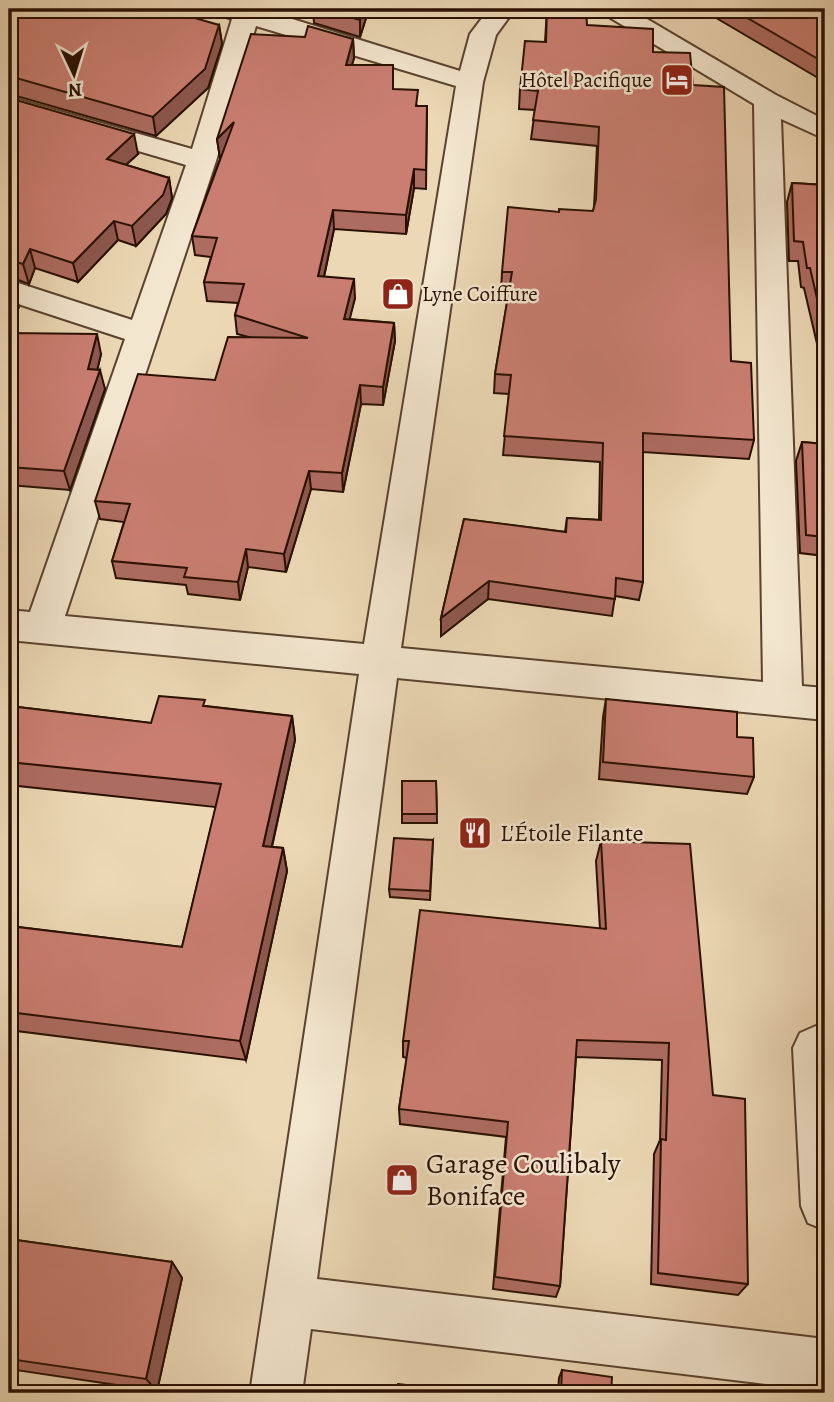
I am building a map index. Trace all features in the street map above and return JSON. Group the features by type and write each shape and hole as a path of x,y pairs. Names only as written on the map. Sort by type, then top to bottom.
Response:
{"street":[{"path":"275,1393 380,662 470,82 483,34 496,13 502,9"},
{"path":"613,9 767,101 825,131"},
{"path":"470,82 240,10 202,161 143,334 26,626 825,704"},
{"path":"767,101 783,700"},
{"path":"9,105 202,161"},
{"path":"9,290 143,334"},
{"path":"816,1048 825,1206"},
{"path":"290,1301 825,1365"}],"building":[{"path":"9,9 164,9 219,25 205,69 153,117 9,76"},
{"path":"322,9 363,9 360,20"},
{"path":"547,9 586,10 587,25 653,29 653,52 690,53 693,85 724,87 731,361 751,363 754,440 643,433 643,582 616,578 615,599 489,581 441,618 464,519 566,532 567,518 601,520 603,443 504,436 511,375 495,374 512,272 502,272 508,207 559,212 559,209 593,211 596,199 599,127 533,120 538,91 520,89 525,41 546,42"},
{"path":"732,9 825,9 825,63"},
{"path":"308,26 353,39 346,65 393,65 393,89 418,90 416,106 427,106 426,170 414,169 406,215 333,210 318,276 354,279 344,319 394,323 383,387 360,385 342,473 309,471 284,554 246,549 238,582 184,577 187,568 112,561 130,504 95,501 138,374 215,380 228,337 308,338 235,315 244,284 204,282 217,238 192,236 234,122 217,139 251,34 305,37"},
{"path":"9,98 134,134 107,159 169,178 163,195 132,226 114,221 73,263 30,249 23,264 9,260"},
{"path":"792,183 825,185 825,333 810,268 807,268 803,242 794,241"},
{"path":"9,286 14,288 9,299"},
{"path":"9,333 97,334 88,369 100,370 64,471 9,467"},
{"path":"802,442 825,444 825,537 806,535"},
{"path":"159,696 205,700 203,706 292,716 263,846 283,848 240,1041 9,1012 9,926 182,947 221,784 9,762 9,706 151,723"},
{"path":"606,699 737,712 737,737 753,738 754,777 603,762"},
{"path":"402,781 436,781 437,814 402,814"},
{"path":"394,838 433,840 430,891 389,889"},
{"path":"601,841 690,844 713,1095 745,1099 748,1284 658,1273 661,1139 666,1140 669,1043 577,1040 560,1286 495,1277 508,1122 399,1109 409,1041 403,1041 420,910 606,929"},
{"path":"9,1239 172,1262 146,1379 9,1359"},
{"path":"562,1370 612,1377 611,1393 561,1393"},
{"path":"398,1384 476,1393 397,1393"}],"place":[{"name":"Hôtel Pacifique","path":"677,80"},
{"name":"Lyne Coiffure","path":"398,294"},
{"name":"L'Étoile Filante","path":"475,833"},
{"name":"Garage Coulibaly Boniface","path":"402,1180"}]}
